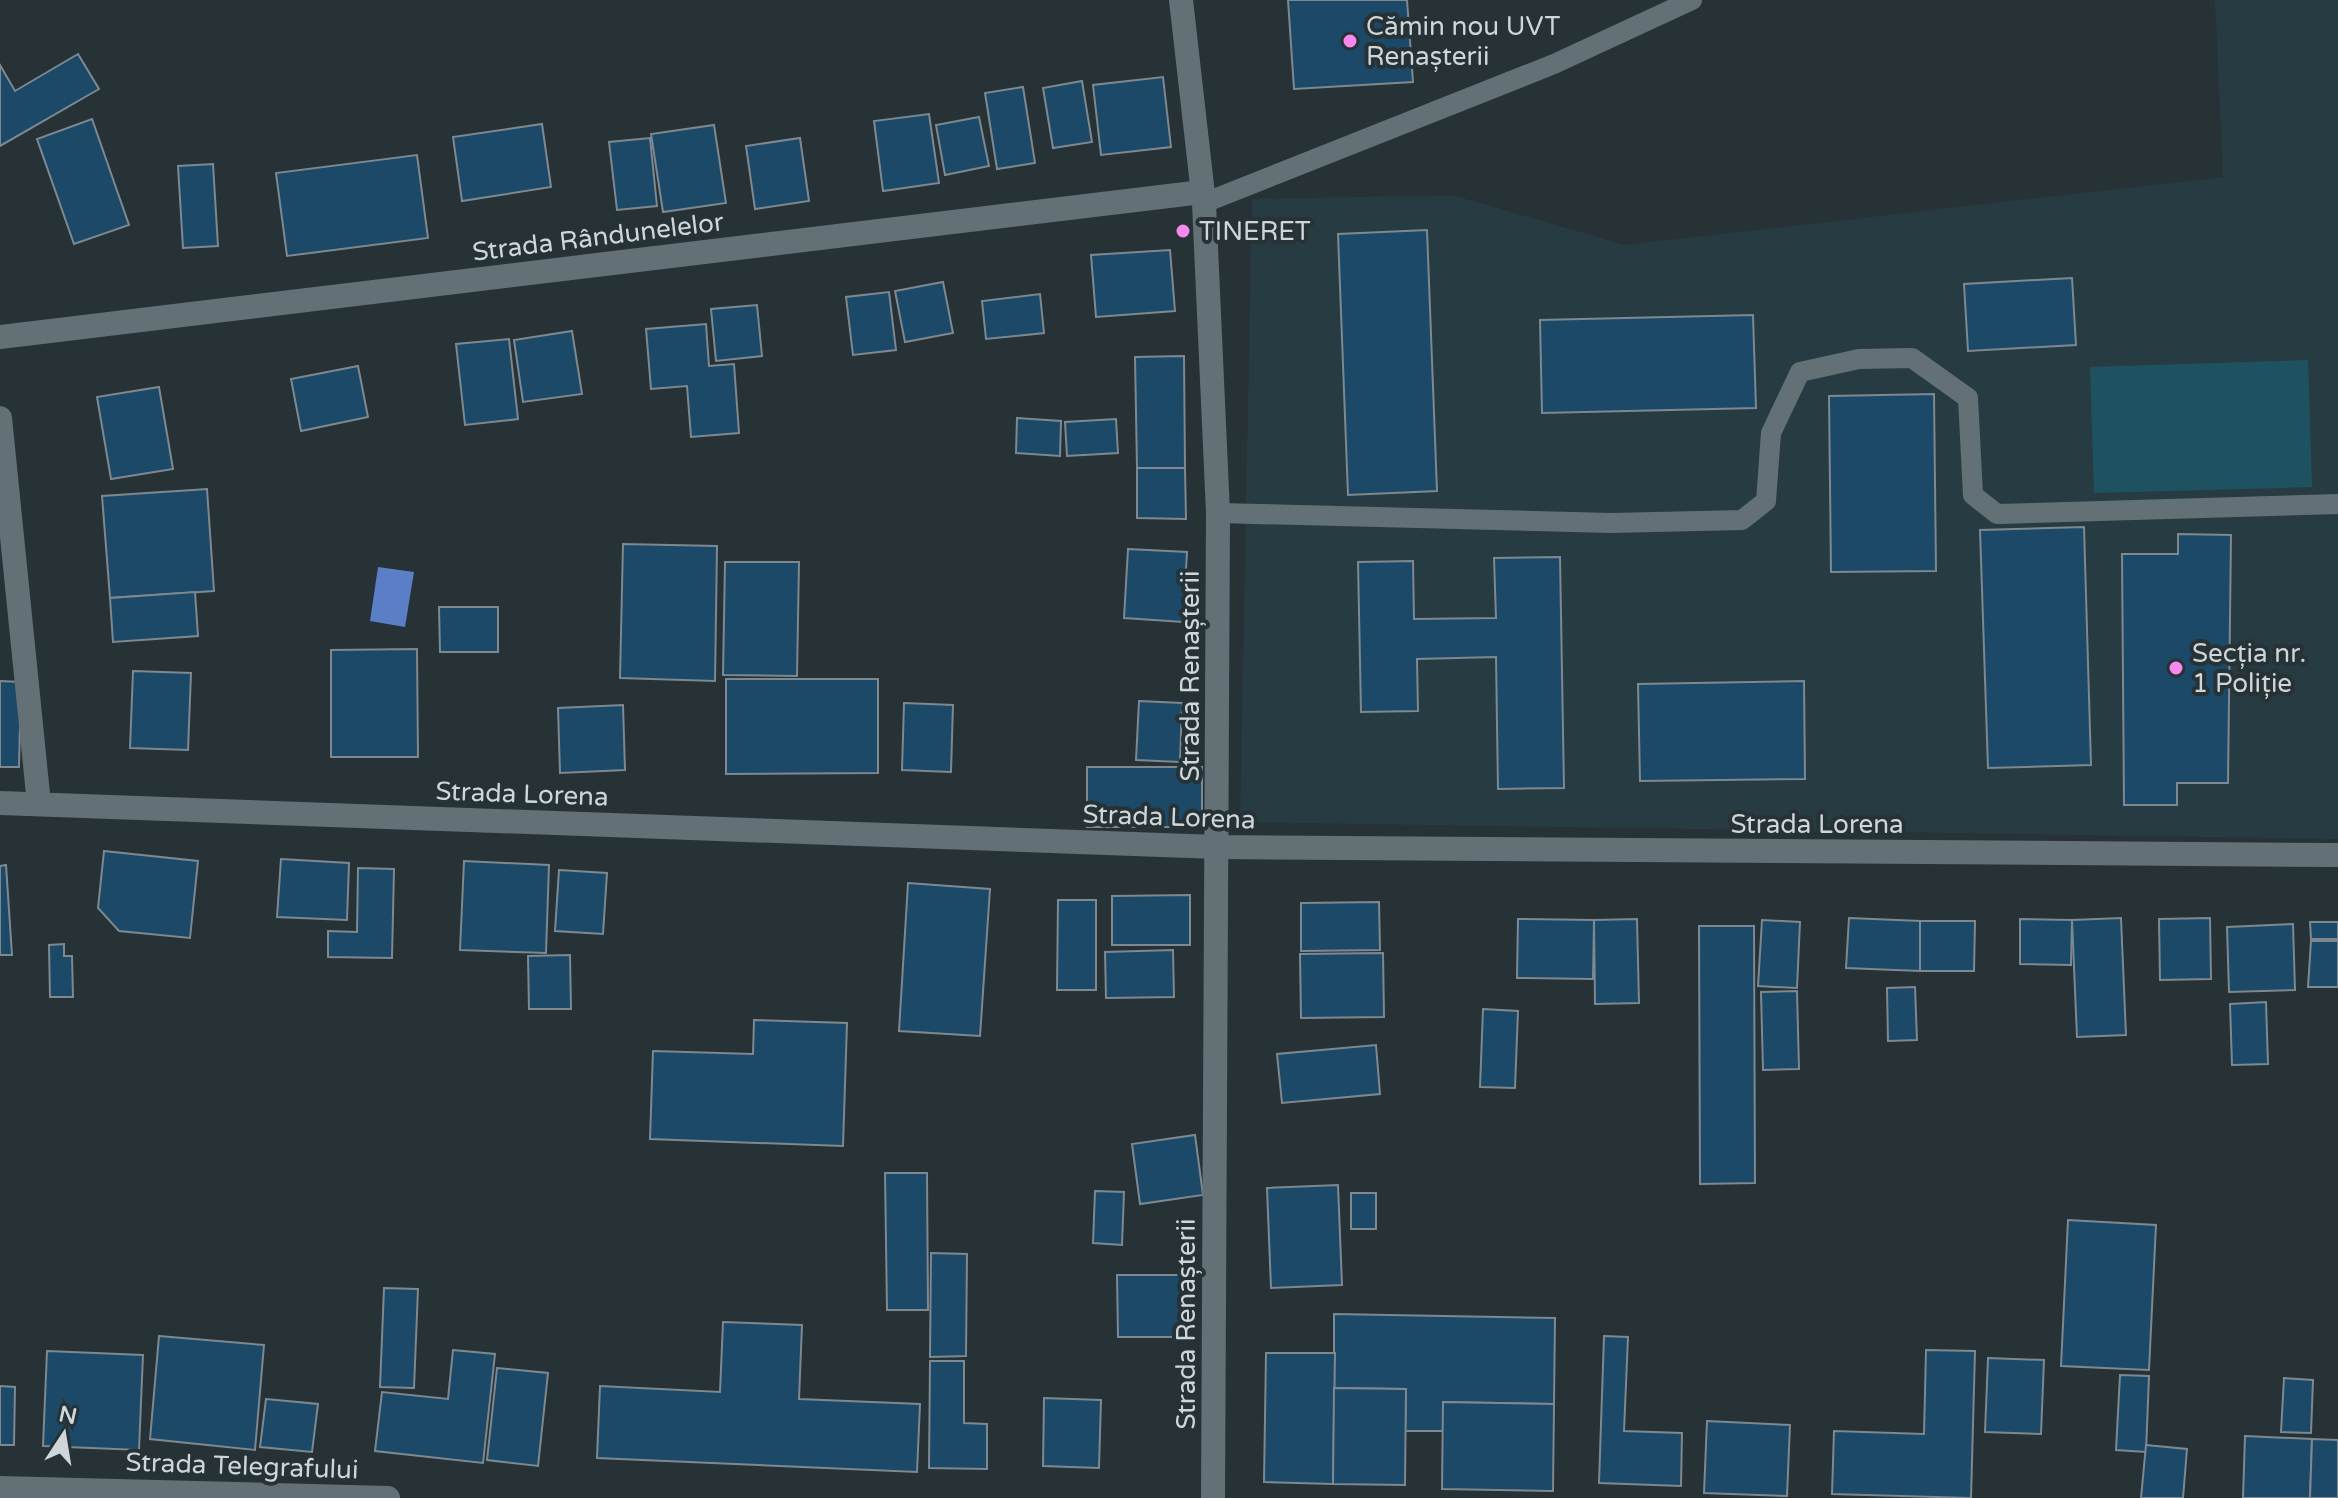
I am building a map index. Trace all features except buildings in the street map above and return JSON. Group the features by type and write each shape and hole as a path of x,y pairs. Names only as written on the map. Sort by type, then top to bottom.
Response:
{"street":[{"name":"Strada Renașterii","path":"1181,0 1203,198 1218,513 1213,1498"},
{"name":"Strada Rândunelelor","path":"0,337 1203,198"},
{"path":"0,418 39,804"},
{"name":"Strada Lorena","path":"0,803 1217,847 2338,855"},
{"name":"Strada Telegrafului","path":"0,1488 388,1498"}],"lane":[{"path":"1203,198 1554,64 1692,0"},
{"path":"1218,513 1611,523 1742,520 1766,501 1771,433 1800,372 1859,359 1912,358 1968,398 1973,495 1997,514 2338,504"}],"shaded area":[{"path":"2215,0 2338,0 2338,839 1240,822 1252,199 1452,195 1625,245 2223,177"},
{"path":"2308,360 2312,487 2094,493 2090,367"}],"water":[{"path":"378,567 414,572 405,627 370,621"}],"place":[{"name":"Cămin nou UVT Renașterii","path":"1350,41"},
{"name":"TINERET","path":"1183,231"},
{"name":"Secția nr. 1 Poliție","path":"2176,668"}]}
